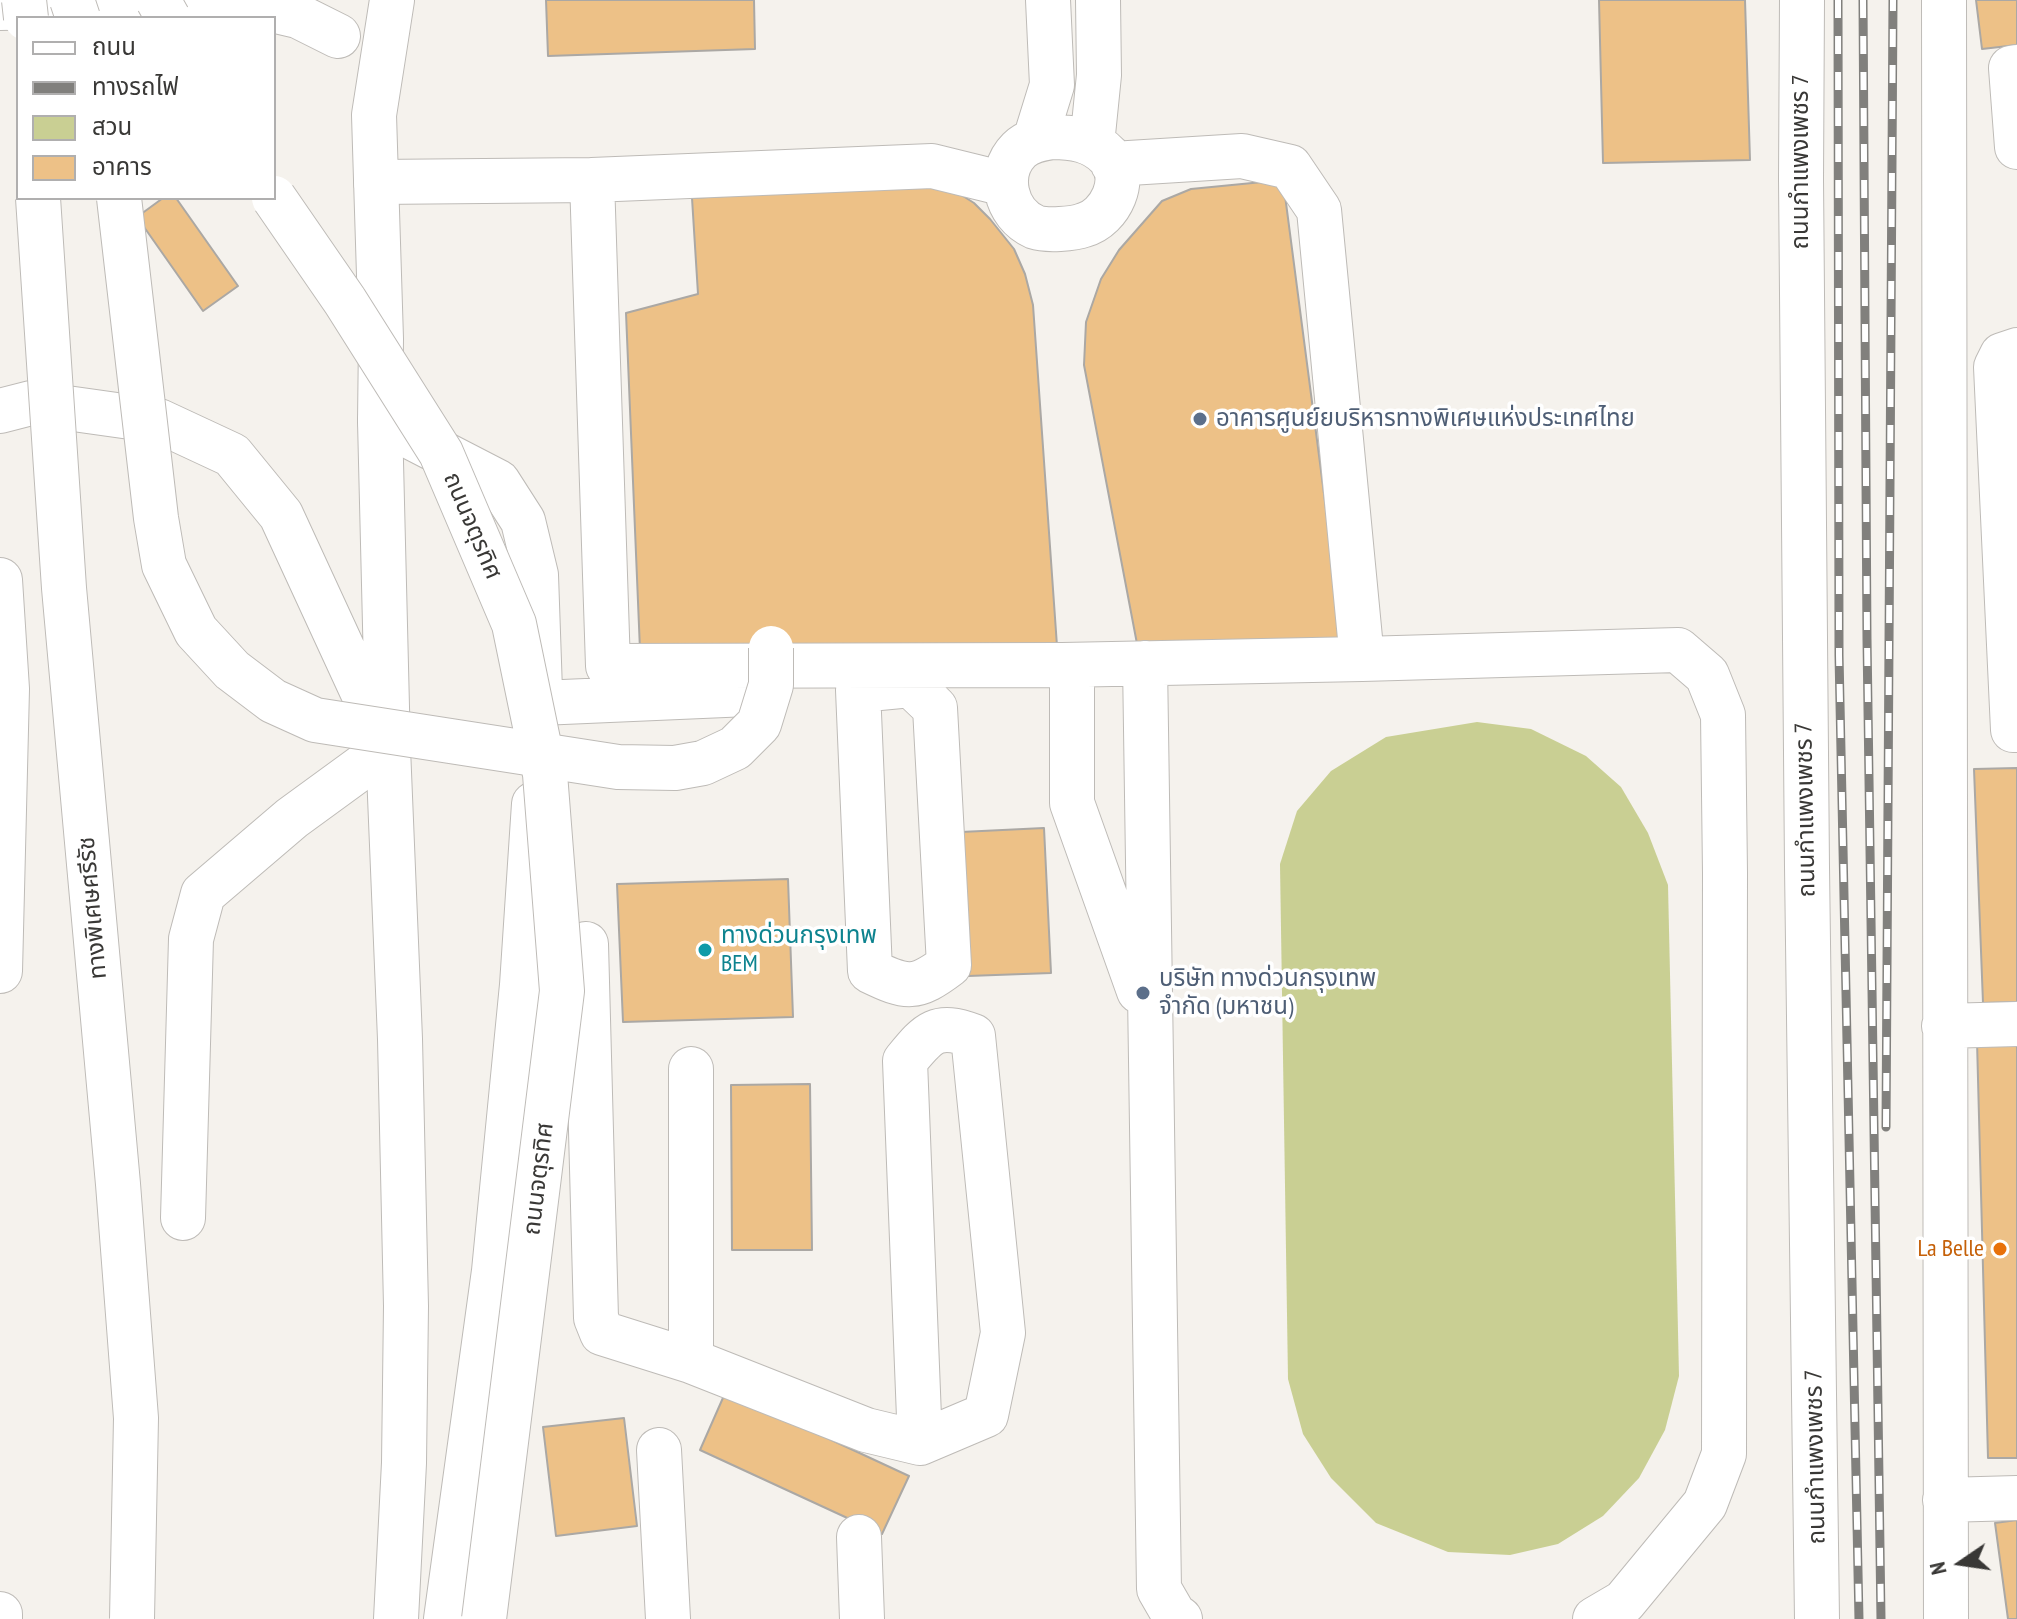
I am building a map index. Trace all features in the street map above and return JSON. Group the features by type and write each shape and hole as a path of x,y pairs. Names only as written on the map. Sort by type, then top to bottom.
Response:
{"main road":[{"path":"392,0 374,115 388,748 406,1306 404,1463 396,1619"},
{"path":"1035,140 1052,85 1048,0"},
{"path":"1098,0 1102,154 1117,187 1110,204 1099,219 1083,226 1036,227 1017,213 1008,199 1005,184 1009,162 1020,148 1035,140 1052,137 1073,137 1102,154 1242,156 1290,167 1319,210 1362,659"},
{"name":"ถนนกำแพงเพชร 7","path":"1802,0 1806,836 1817,1619"},
{"path":"1944,0 1946,1619"},
{"path":"0,8 268,9 298,16 329,18 374,115"},
{"path":"2017,67 2011,68 2017,147"},
{"path":"376,182 592,180 932,166 1005,184"},
{"path":"592,180 608,666 1072,665 1678,650 1707,675 1723,715 1724,1454 1705,1504 1624,1602 1595,1619"},
{"name":"ทางพิเศษศรีรัช","path":"38,200 64,588 136,1418 132,1619"},
{"path":"119,200 164,565 196,631 232,670 273,701 315,720 618,767 675,768 703,763 735,748 759,724 771,685 771,648"},
{"name":"ถนนจตุรทิศ","path":"275,200 345,301 441,453 514,624 545,774 562,991 484,1619"},
{"path":"1944,355 2015,350"},
{"path":"1944,733 2015,730 1996,367 2002,355 2015,350"},
{"path":"0,411 31,403 159,421 232,455 281,515 388,748"},
{"name":"ถนนจตุรทิศ","path":"380,421 498,482 523,521 536,575 540,703 519,1012 494,1271 446,1619"},
{"path":"0,580 7,689 0,971"},
{"path":"1145,663 1159,1589 1174,1615 1180,1619"},
{"path":"1072,665 1072,803 1151,1023"},
{"path":"540,703 858,690 911,685 935,708 949,965 926,982 897,984 870,971 858,690"},
{"path":"183,1218 191,939 203,894 292,818 388,748"},
{"path":"586,944 596,1318 602,1333 691,1361 866,1430 920,1443 986,1415 1003,1333 973,1036 952,1028 925,1036 905,1061 920,1443"},
{"path":"519,1012 588,1016"},
{"path":"1944,1026 2017,1024"},
{"path":"691,1069 691,1361"},
{"path":"659,1450 668,1619"},
{"path":"1945,1500 2017,1498"},
{"path":"859,1537 862,1619"}],"green space":[{"path":"1477,722 1531,729 1586,756 1621,787 1648,833 1668,885 1679,1376 1665,1430 1639,1478 1603,1516 1558,1544 1510,1555 1448,1552 1376,1523 1331,1478 1303,1434 1288,1379 1280,864 1297,811 1331,771 1386,737"}],"building":[{"path":"546,0 754,0 755,49 548,56"},
{"path":"1599,0 1745,0 1750,160 1603,163"},
{"path":"1976,0 2017,0 2017,45 1982,49"},
{"path":"1283,180 1343,639 1138,649 1084,365 1086,322 1101,279 1119,250 1162,201 1191,189"},
{"path":"936,183 974,203 990,219 1014,249 1025,274 1033,305 1057,646 640,650 626,313 698,294 692,198"},
{"path":"160,200 177,200 238,286 203,311 137,217"},
{"path":"2017,768 2017,1002 1983,1003 1974,769"},
{"path":"1044,828 1051,973 968,976 961,832"},
{"name":"ทางด่วนกรุงเทพ BEM","path":"788,879 793,1017 623,1022 617,884"},
{"name":"La Belle","path":"2017,1040 2017,1458 1988,1458 1977,1041"},
{"path":"810,1084 812,1250 732,1250 731,1085"},
{"path":"726,1391 909,1476 882,1534 700,1450"},
{"path":"624,1418 637,1526 556,1536 543,1427"},
{"path":"2017,1520 2017,1619 2008,1619 1995,1523"}],"railway":[{"path":"1838,0 1839,655 1859,1619"},
{"path":"1863,0 1867,639 1881,1619"},
{"path":"1886,1127 1893,0"}],"place":[{"name":"อาคารศูนย์ยบริหารทางพิเศษแห่งประเทศไทย","path":"1200,419"},
{"name":"ทางด่วนกรุงเทพ BEM","path":"705,950"},
{"name":"บริษัท ทางด่วนกรุงเทพ จำกัด (มหาชน)","path":"1143,993"},
{"name":"La Belle","path":"2000,1249"}]}
